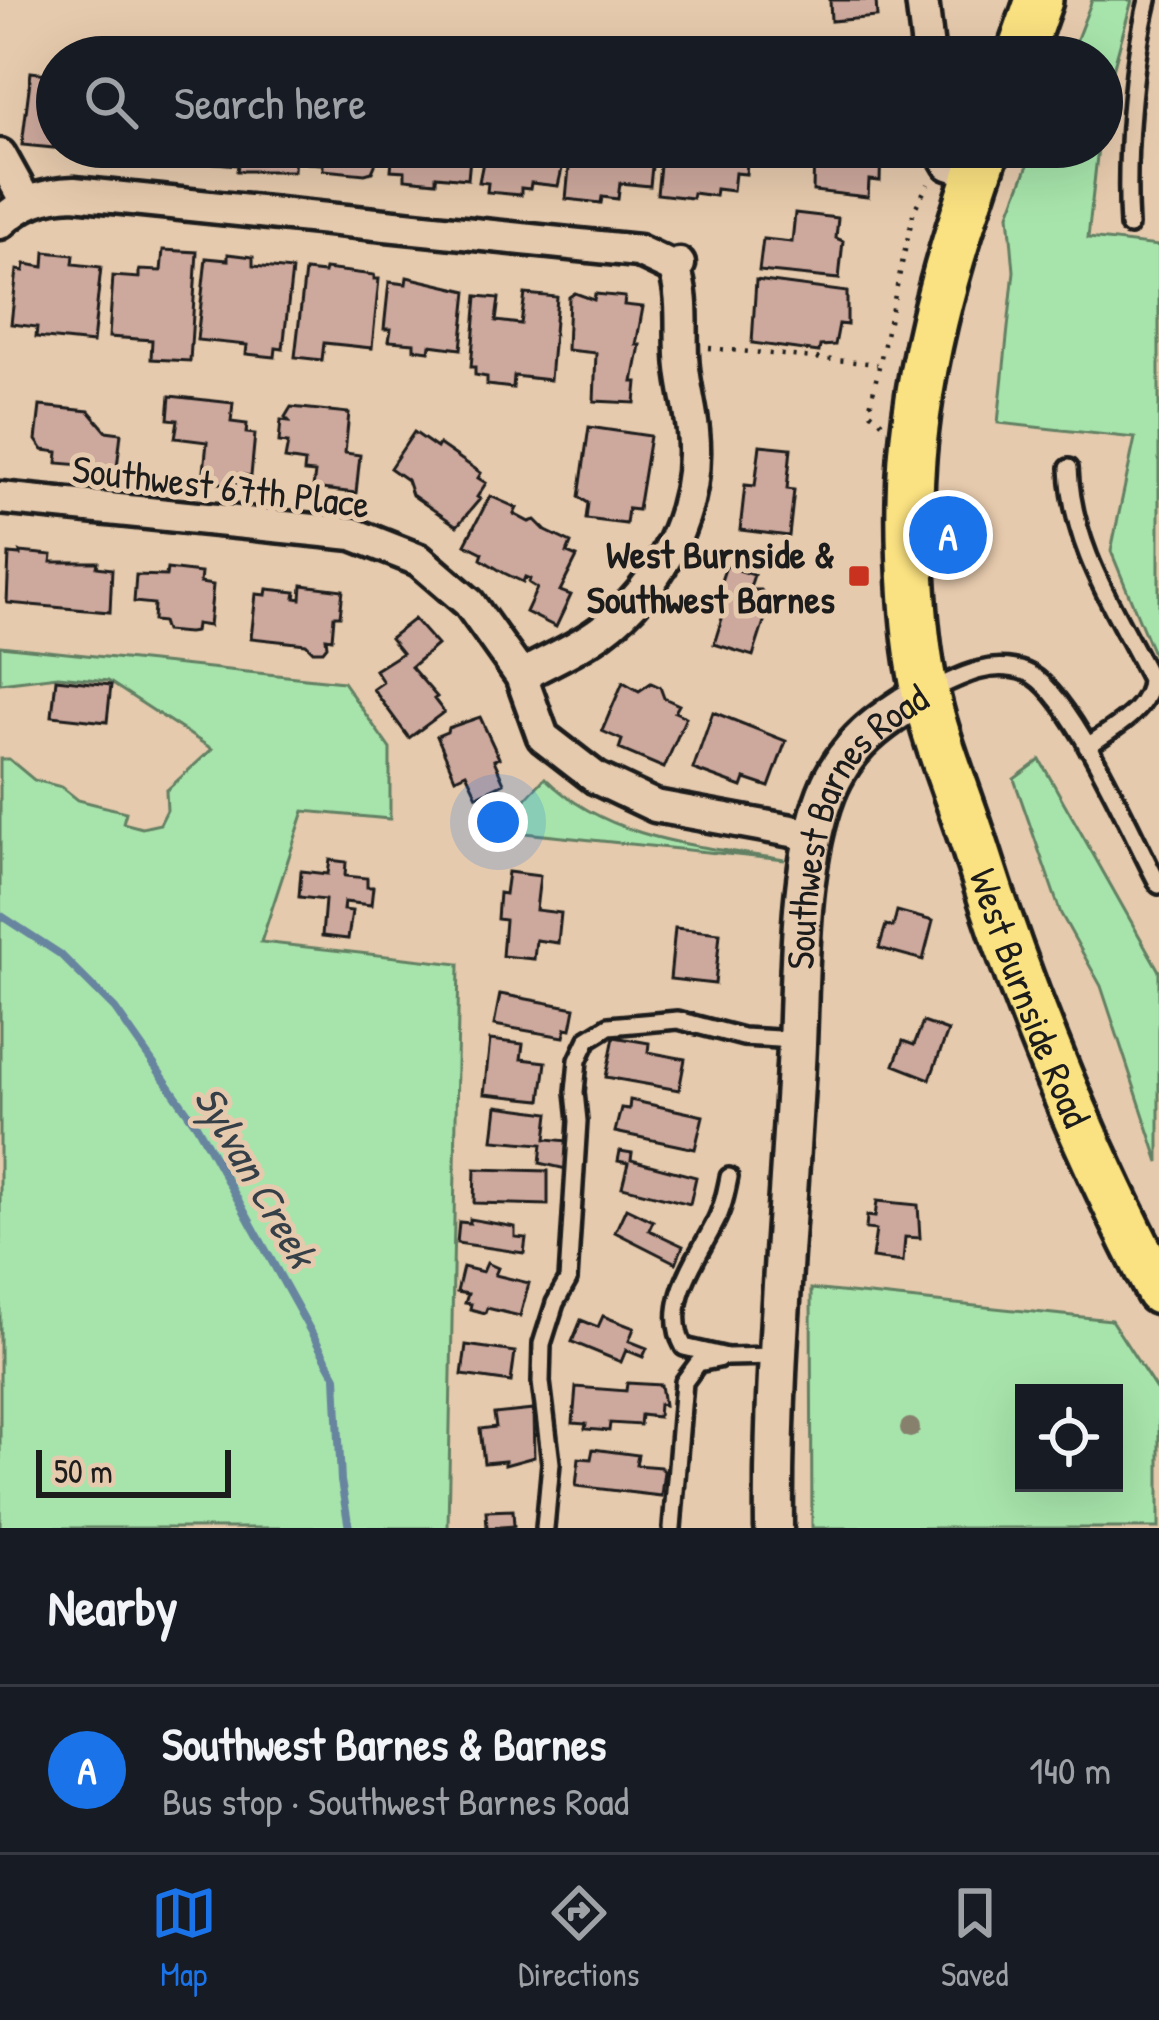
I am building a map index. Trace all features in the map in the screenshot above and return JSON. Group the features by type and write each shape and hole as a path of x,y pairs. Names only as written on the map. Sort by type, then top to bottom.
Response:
{"main road":[{"path":"1026,36 1039,0"},
{"name":"Southwest Barnes Road","path":"925,693 910,500 930,334 961,168"},
{"name":"West Burnside Road","path":"925,693 1001,934 1071,1104 1159,1292"}],"street":[{"path":"922,0 926,36"},
{"path":"0,155 26,202"},
{"path":"0,223 26,202 53,194 98,195 638,251 676,266 680,344 694,434 692,477 682,522 661,570 601,632 521,676"},
{"name":"Southwest 67th Place","path":"0,498 353,534 419,560 469,603 521,676 543,737 596,778 656,806 814,835"},
{"name":"Southwest Barnes Road","path":"774,1528 798,1040 814,835 834,775 859,739 925,693"}],"lane":[{"path":"1129,226 1129,140 1148,0"},
{"path":"1069,468 1070,507 1090,562 1150,679 1150,694 1143,704 1087,747"},
{"path":"925,693 972,670 998,668 1041,680 1065,706 1159,885"},
{"path":"545,1528 551,1463 542,1344 554,1304 568,1280 578,1121 575,1091 578,1060 588,1039 609,1026 678,1020 743,1037 798,1040"},
{"path":"727,1357 684,1347 677,1335 688,1269 715,1225 729,1177"},
{"path":"671,1528 685,1382 698,1364 727,1357 781,1356"}],"path":[{"path":"916,432 889,427 869,411 914,210 927,185 950,168"},
{"path":"680,344 879,364"}],"green space":[{"path":"1092,0 1132,0 1122,36 1078,36"},
{"path":"1027,168 1096,168 1088,238 1159,246 1159,668 1111,551 1135,438 998,423 1014,271 1009,214"},
{"path":"0,646 343,682 390,749 390,819 304,811 261,942 459,964 448,1528 0,1528 0,759 9,759 34,780 62,787 78,800 126,812 123,823 142,828 160,824 167,810 166,791 212,749 108,681 58,676 0,683"},
{"path":"1040,760 1159,971 1159,1162 1101,986 1061,914 1014,779"},
{"path":"545,778 570,799 627,828 689,845 785,860 496,830"},
{"path":"811,1289 1111,1320 1159,1394 1159,1528 812,1528"}],"building":[{"path":"830,0 876,0 877,17 831,21"},
{"path":"31,72 36,73 36,146 22,145"},
{"path":"238,168 294,168 294,171"},
{"path":"323,168 374,168 365,174"},
{"path":"469,168 468,179 436,176 436,182 405,179 405,171 391,170"},
{"path":"482,168 562,168 558,186 531,183 530,189 521,188 521,195 487,192 488,183 479,182"},
{"path":"569,168 652,168 650,186 620,183 618,199 602,197 601,203 566,199"},
{"path":"660,168 746,168 746,174 735,173 733,191 716,189 715,196 693,193 692,198 657,194"},
{"path":"814,168 880,168 880,181 869,180 868,197 813,191"},
{"path":"795,213 838,218 836,238 843,241 839,279 759,271 763,239 792,242"},
{"path":"163,250 197,252 190,361 151,359 152,340 109,337 113,276 139,278 139,270 161,271"},
{"path":"45,252 74,255 73,264 101,267 93,343 36,337 37,327 11,324 17,270 24,271 25,264 44,267"},
{"path":"228,254 253,257 253,266 292,270 283,349 276,348 275,357 246,354 247,345 197,340 206,258 228,260"},
{"path":"325,269 379,279 372,348 324,343 322,360 295,357 305,271 324,273"},
{"path":"407,277 467,291 461,349 430,345 429,351 414,349 414,343 389,341 391,329 384,329 389,282 406,284"},
{"path":"756,280 847,292 847,325 839,324 835,345 820,346 819,352 752,343"},
{"path":"575,293 594,300 595,294 625,297 624,305 643,307 636,345 640,345 633,382 637,382 635,403 594,401 596,353 567,350 569,297"},
{"path":"525,294 557,297 550,380 514,376 513,388 487,385 487,377 475,375 471,367 477,296 499,298 496,321 521,324"},
{"path":"170,396 233,403 231,422 247,424 246,433 255,434 251,476 236,474 235,485 203,481 207,442 175,438 178,420 168,419"},
{"path":"40,406 89,411 106,431 121,433 117,468 57,463 58,452 43,450 36,440"},
{"path":"291,407 349,413 345,453 360,455 356,493 313,488 315,473 304,472 305,462 285,459 288,443 279,442 281,420 289,421 285,417"},
{"path":"589,427 650,436 638,510 628,509 626,524 586,519 588,503 579,497"},
{"path":"414,432 481,473 478,478 486,483 480,499 457,526 412,495 407,480 390,468"},
{"path":"760,445 791,448 787,489 794,490 789,536 740,530 745,485 755,486"},
{"path":"490,496 571,543 567,553 577,557 560,591 571,595 556,627 526,612 537,588 530,579 525,577 523,582 504,573 465,544"},
{"path":"9,554 52,555 51,562 98,562 97,567 112,569 110,612 7,603"},
{"path":"726,566 754,575 749,590 761,590 770,603 753,656 714,644 725,609 713,605"},
{"path":"167,569 201,573 200,583 213,585 209,626 196,624 195,632 188,633 165,631 162,622 153,621 154,604 134,602 136,575 166,576"},
{"path":"302,585 343,590 340,616 334,616 332,639 326,638 323,651 313,651 306,644 251,638 256,594 266,595 267,589 296,592 295,598 301,599"},
{"path":"414,619 437,645 411,667 444,712 409,738 373,689 383,682 375,670 402,653 390,638"},
{"path":"56,679 111,685 107,722 52,716"},
{"path":"623,682 639,691 651,683 660,687 664,698 679,705 675,712 686,717 664,768 619,749 622,740 602,731"},
{"path":"713,712 786,741 769,787 745,779 742,787 693,769"},
{"path":"480,717 499,758 494,760 504,783 477,796 466,773 455,778 437,736"},
{"path":"330,860 346,862 345,876 367,878 367,887 373,887 371,905 344,902 343,910 352,911 348,939 322,936 325,900 299,897 301,871 328,874"},
{"path":"508,872 540,876 536,910 561,913 558,943 536,940 534,959 502,956 505,920 497,919 499,893 505,894"},
{"path":"897,911 933,921 923,960 879,948 886,925 893,927"},
{"path":"675,928 720,933 715,984 670,979"},
{"path":"500,994 575,1008 571,1029 566,1028 564,1037 494,1025"},
{"path":"923,1022 948,1031 930,1079 894,1065 903,1041 914,1045"},
{"path":"614,1037 649,1043 648,1052 685,1059 679,1090 606,1077"},
{"path":"490,1040 523,1044 521,1059 546,1062 541,1100 484,1094"},
{"path":"630,1100 703,1116 695,1149 615,1132 621,1108 629,1109"},
{"path":"497,1106 549,1113 546,1139 569,1141 566,1169 540,1163 542,1144 493,1140"},
{"path":"620,1151 632,1153 631,1160 696,1177 690,1204 622,1187 628,1163 618,1161"},
{"path":"475,1169 548,1171 548,1205 474,1203"},
{"path":"877,1201 918,1205 920,1238 905,1237 903,1262 872,1258 876,1230 866,1229 867,1216 875,1217"},
{"path":"626,1208 653,1221 649,1230 683,1246 676,1263 615,1232"},
{"path":"470,1219 515,1227 515,1237 526,1238 524,1253 457,1243 459,1222 470,1223"},
{"path":"487,1263 498,1268 495,1275 529,1283 520,1316 470,1309 471,1304 465,1303 468,1294 457,1292 463,1267 483,1272"},
{"path":"603,1316 634,1328 629,1341 647,1348 643,1357 626,1350 621,1362 572,1342 581,1320 598,1327"},
{"path":"466,1345 515,1352 511,1382 462,1375"},
{"path":"627,1383 661,1385 664,1405 659,1404 658,1417 641,1415 640,1425 610,1423 609,1431 573,1423 576,1387 626,1391"},
{"path":"533,1410 534,1457 505,1465 505,1461 484,1463 480,1429 496,1427 494,1414"},
{"path":"593,1449 638,1455 636,1465 660,1467 664,1471 661,1496 576,1486 579,1458 591,1459"},
{"path":"513,1510 514,1526 487,1528 486,1511"}],"waterway":[{"name":"Sylvan Creek","path":"0,915 60,954 115,1009 197,1126 336,1377 341,1481 349,1528"}],"place":[{"name":"Southwest Barnes & Barnes","path":"948,535"},
{"name":"West Burnside & Southwest Barnes","path":"859,576"}]}
